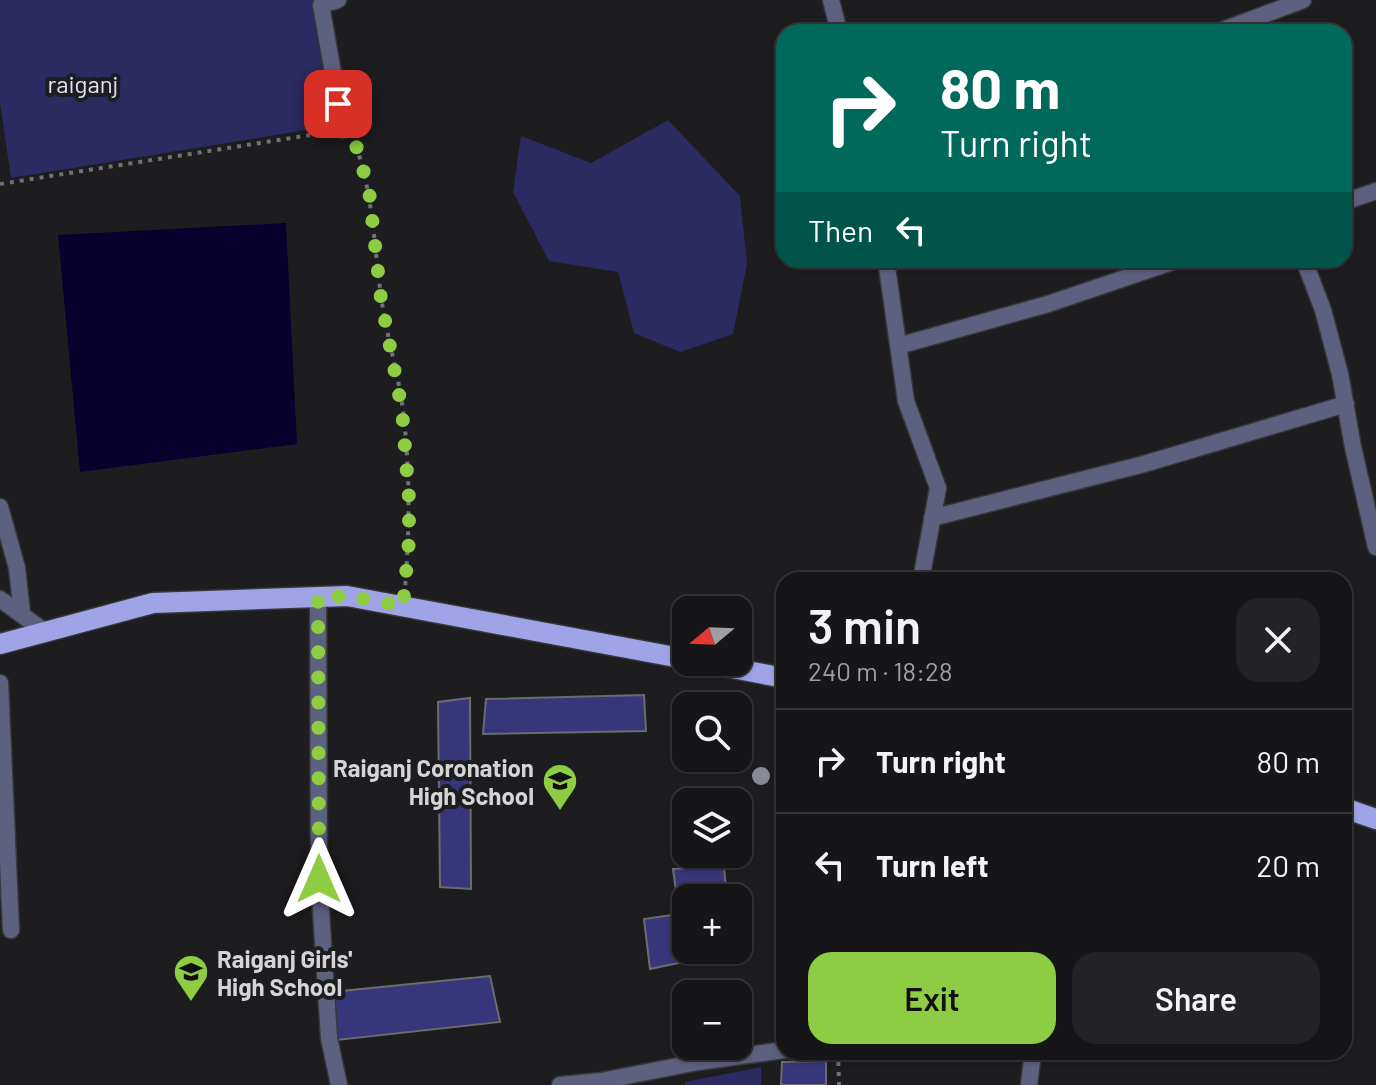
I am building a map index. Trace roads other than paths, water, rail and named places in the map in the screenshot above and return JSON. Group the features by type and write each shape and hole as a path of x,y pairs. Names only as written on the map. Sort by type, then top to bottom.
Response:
{"main road":[{"path":"0,644 153,603 347,596 672,656"},
{"path":"752,672 776,676"},
{"path":"1352,810 1376,817"}],"street":[{"path":"338,0 321,2 343,130"},
{"path":"831,0 837,24"},
{"path":"1239,24 1303,0"},
{"path":"1352,199 1376,191"},
{"path":"887,268 906,401 938,488 922,572"},
{"path":"898,346 1048,304 1154,268"},
{"path":"1307,268 1323,310 1376,547"},
{"path":"932,518 1144,464 1346,404"},
{"path":"0,507 17,568 22,613"},
{"path":"318,597 319,879 329,1038 339,1085"},
{"path":"0,599 44,631"},
{"path":"0,683 11,930"},
{"path":"560,1085 601,1081 698,1062 776,1051"},
{"path":"1029,1085 1032,1060"}],"place":[{"name":"Raiganj Coronation High School","path":"560,812"},
{"name":"Raiganj Girls' High School","path":"191,1003"}],"park label":[{"name":"raiganj","path":"83,83"}]}
